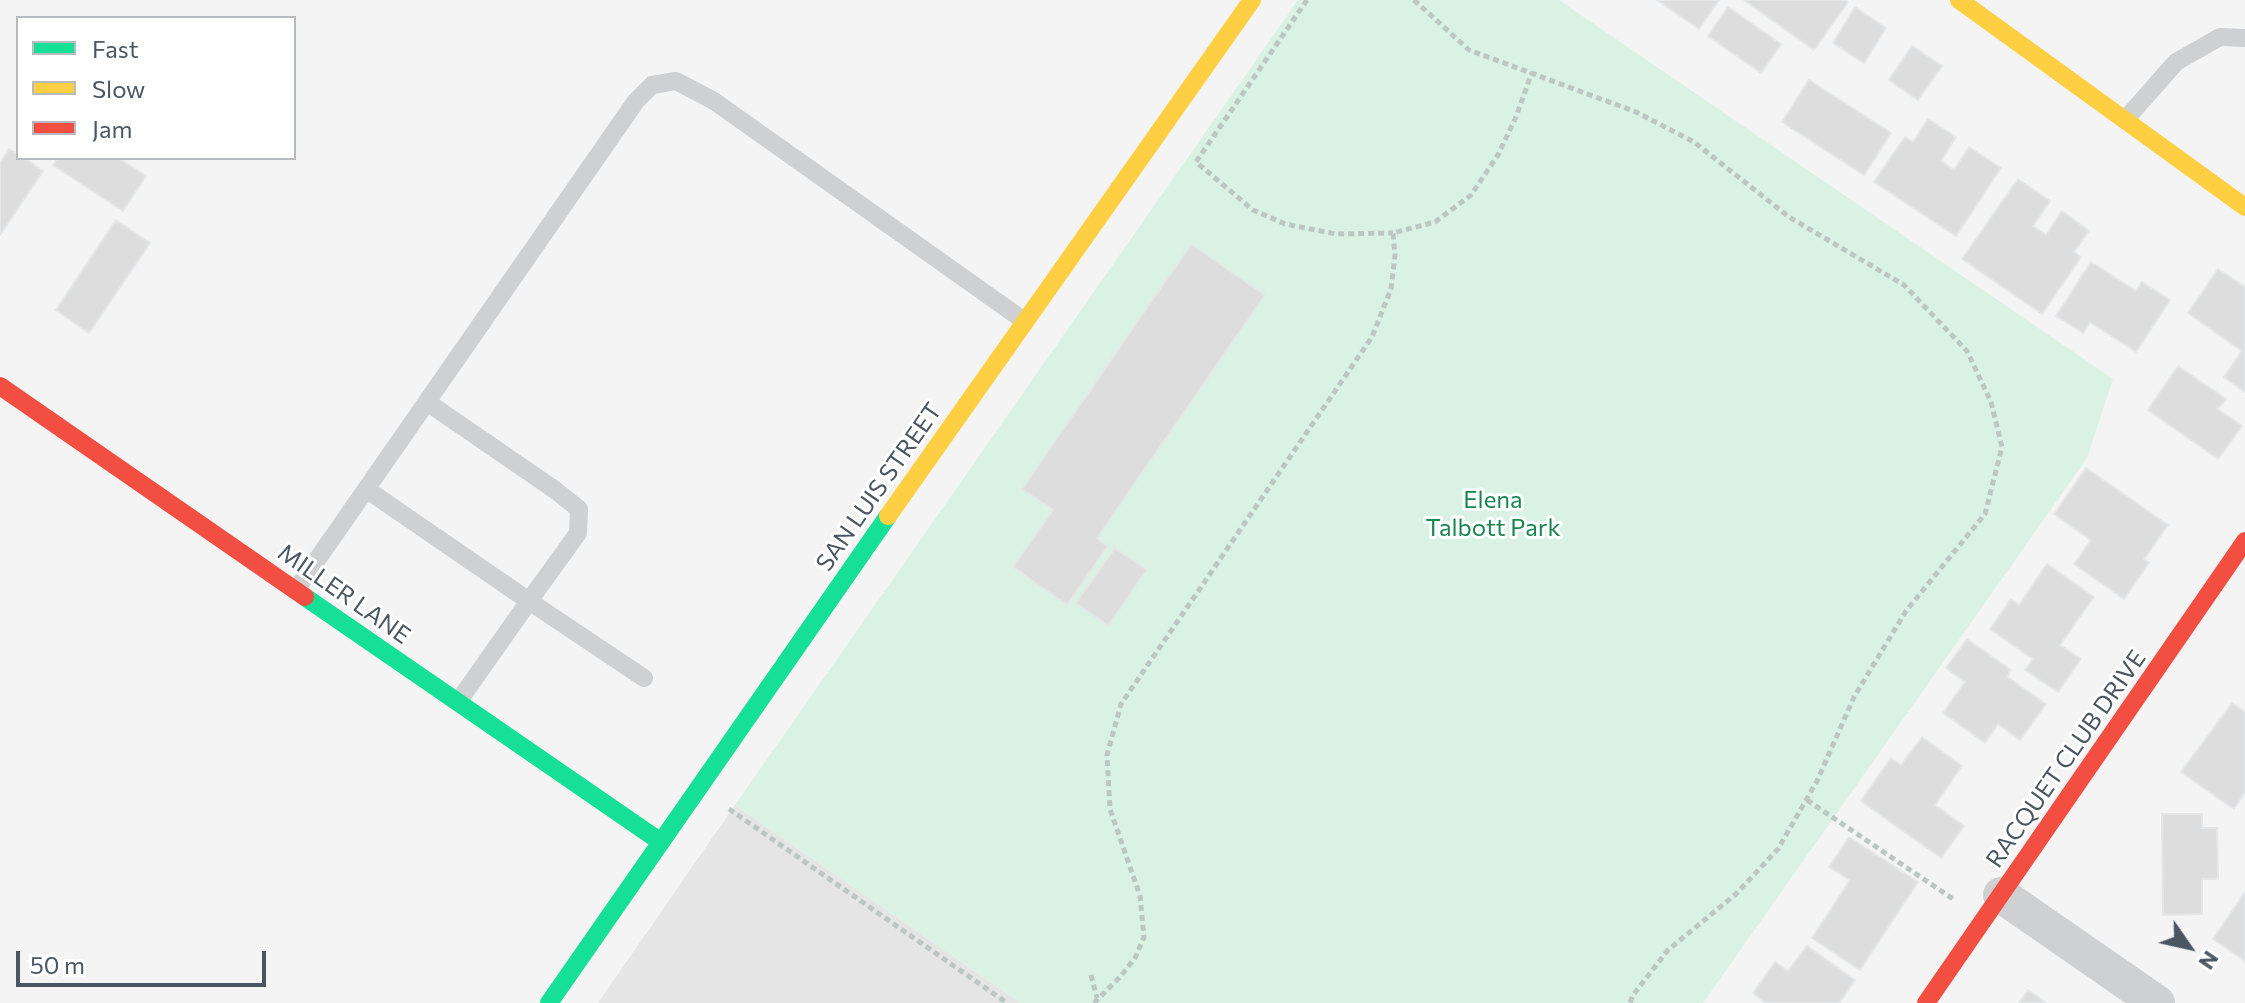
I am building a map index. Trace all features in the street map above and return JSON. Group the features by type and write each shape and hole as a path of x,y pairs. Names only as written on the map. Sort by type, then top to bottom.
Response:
{"street":[{"name":"SAN LUIS STREET","path":"549,1003 1024,321 1252,0"},
{"path":"1959,0 2245,207"},
{"name":"MILLER LANE","path":"0,386 661,842"},
{"name":"RACQUET CLUB DRIVE","path":"1926,1003 2245,541"},
{"path":"1993,908 2157,1003"}],"lane":[{"path":"2125,120 2176,62 2220,37 2245,38"},
{"path":"296,590 636,101 652,85 676,81 714,101 1024,321"},
{"path":"427,402 579,509 578,533 458,702"},
{"path":"366,489 644,678"}],"path":[{"path":"1307,0 1196,162 1253,210 1285,224 1336,234 1393,233 1435,222 1471,195 1498,155 1532,72"},
{"path":"1414,0 1469,50 1636,112 1694,142 1789,217 1904,285 1967,351 1991,402 2002,447 1985,514 1906,611 1854,697 1807,800 1778,849 1736,894 1668,950 1630,1003"},
{"path":"1095,1000 1135,958 1144,937 1140,896 1110,809 1107,755 1121,704 1372,337 1391,289 1395,255 1393,233"},
{"path":"699,787 1007,1003"},
{"path":"1807,800 1993,908"},
{"path":"1091,975 1095,1000"}],"shaded area":[{"path":"735,805 1021,1003 598,1003"}],"green space":[{"name":"Elena Talbott Park","path":"1298,0 1559,0 2113,379 2087,458 1703,1003 1021,1003 735,805"}],"building":[{"path":"1657,0 1719,0 1699,29"},
{"path":"1744,0 1845,0 1848,2 1814,50"},
{"path":"1728,7 1781,44 1761,73 1708,36"},
{"path":"1855,7 1886,28 1864,63 1833,43"},
{"path":"1912,46 1942,66 1918,100 1889,80"},
{"path":"1809,80 1891,133 1864,175 1782,122"},
{"path":"1928,119 1956,137 1941,161 1954,170 1969,147 2001,168 1956,236 1874,182 1905,137 1913,142"},
{"path":"9,149 16,153 16,160 27,160 43,171 0,235 0,163"},
{"path":"57,160 121,160 146,176 123,211 53,165"},
{"path":"2018,179 2050,201 2033,226 2046,235 2062,211 2089,231 2074,252 2081,257 2042,314 1962,259"},
{"path":"116,220 150,243 89,333 56,310"},
{"path":"1191,244 1265,295 1097,538 1108,546 1067,605 1013,567 1053,510 1022,489"},
{"path":"2091,262 2136,291 2142,282 2170,300 2136,352 2090,322 2083,333 2056,316"},
{"path":"2218,269 2245,287 2245,392 2224,377 2242,351 2188,313"},
{"path":"2178,366 2226,399 2218,409 2242,426 2218,459 2148,410"},
{"path":"2086,468 2168,525 2144,559 2149,563 2124,599 2074,564 2091,540 2054,514"},
{"path":"1115,548 1147,570 1108,626 1076,603"},
{"path":"2047,564 2094,597 2060,645 2081,659 2058,692 2025,670 2033,659 1990,629 2011,599 2019,605"},
{"path":"1967,639 2011,670 2007,677 2046,704 2020,740 1998,724 1985,743 1943,713 1965,682 1946,668"},
{"path":"2232,703 2245,712 2245,792 2234,809 2181,772"},
{"path":"1922,737 1962,766 1935,805 1964,826 1941,858 1861,801 1891,758 1901,765"},
{"path":"2162,814 2202,814 2202,828 2217,828 2218,879 2202,879 2202,914 2163,915"},
{"path":"1849,837 1918,882 1860,970 1812,938 1850,880 1829,867"},
{"path":"2245,892 2245,961 2213,939"},
{"path":"1807,946 1855,980 1839,1003 1765,1003 1753,993 1775,962 1788,971"},
{"path":"2028,990 2046,1003 2019,1003"}],"traffic: fast":[{"path":"549,1003 888,516"},
{"path":"305,597 661,842"}],"traffic: slow":[{"path":"888,516 1252,0"},
{"path":"1959,0 2245,207"}],"traffic: jam":[{"path":"0,386 305,597"},
{"path":"1926,1003 2245,541"}]}
